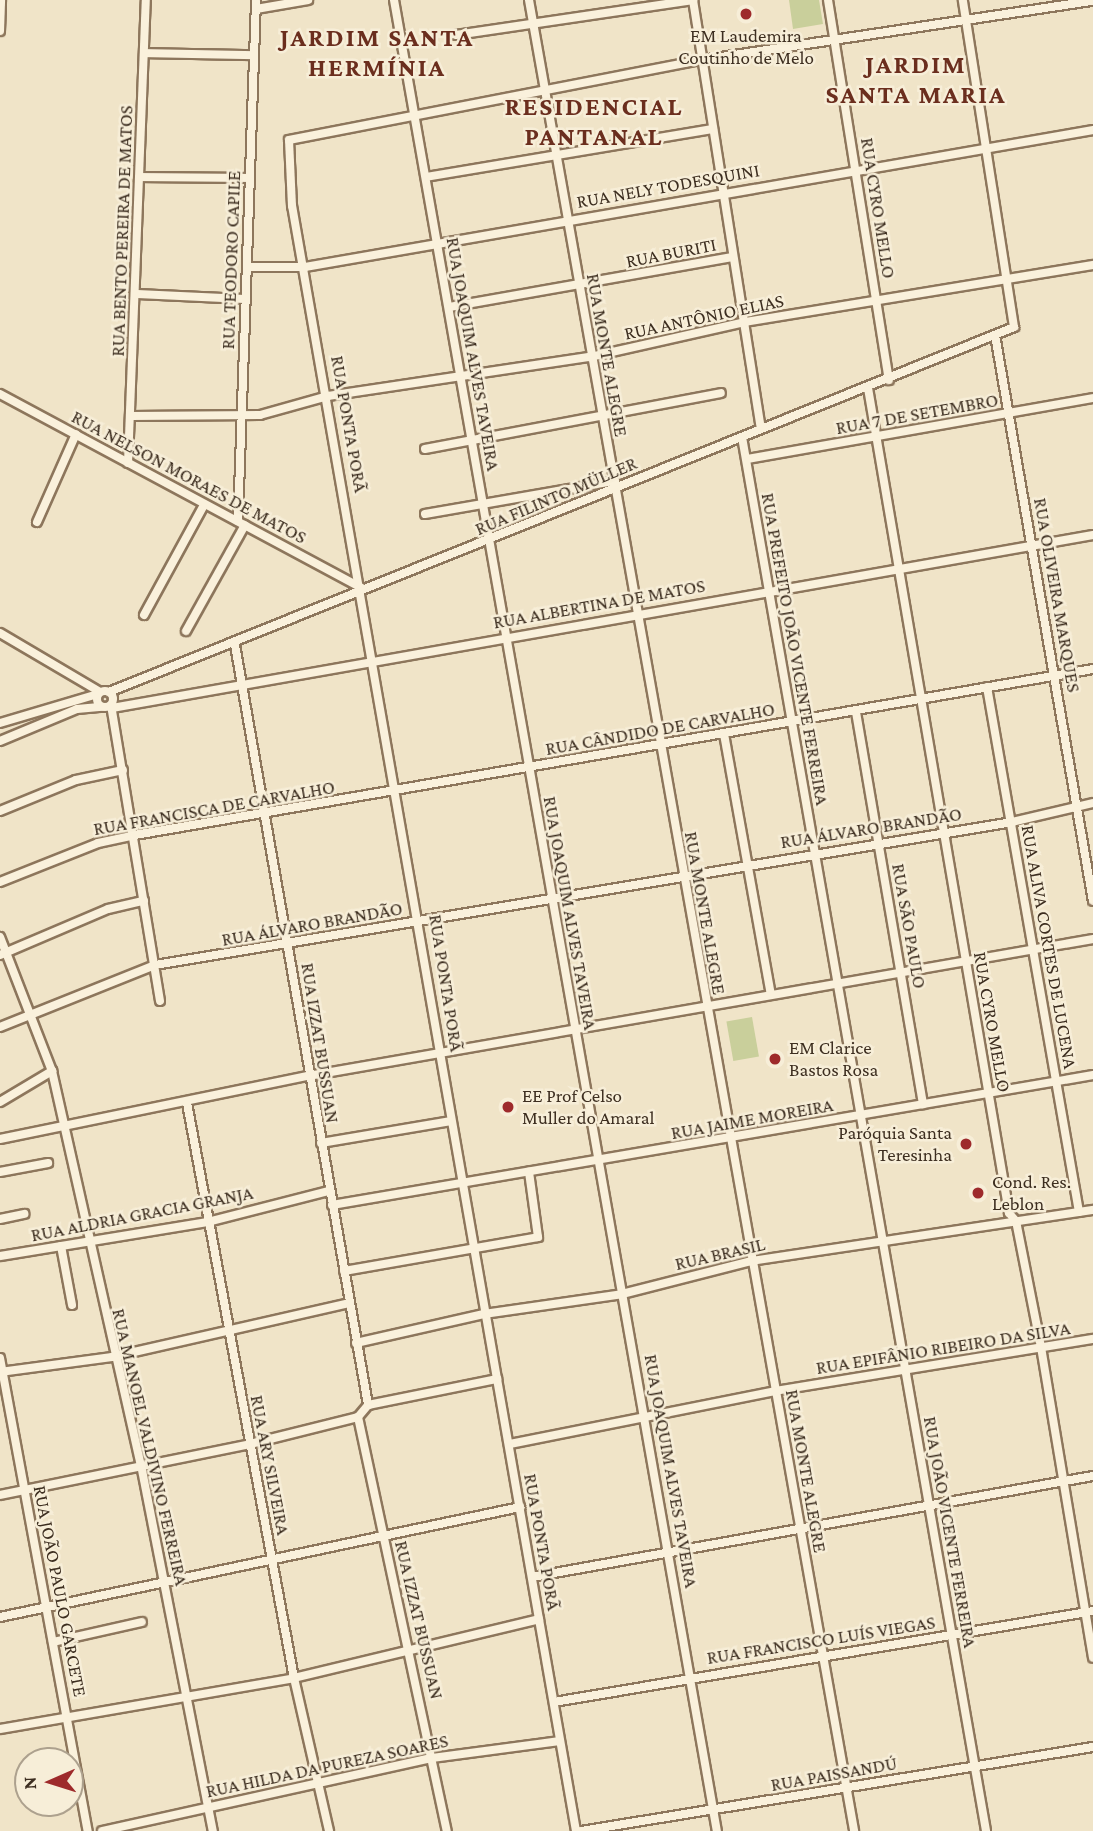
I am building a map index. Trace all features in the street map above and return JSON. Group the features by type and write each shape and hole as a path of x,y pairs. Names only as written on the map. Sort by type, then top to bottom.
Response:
{"street":[{"path":"0,31 1,0"},
{"name":"RUA BENTO PEREIRA DE MATOS","path":"128,463 146,0"},
{"path":"256,5 308,0"},
{"name":"RUA JOAQUIM ALVES TAVEIRA","path":"394,0 439,245 527,769 646,1418 717,1831"},
{"name":"RUA MONTE ALEGRE","path":"529,0 590,357 615,483 635,614 854,1831"},
{"path":"456,35 692,0 761,427"},
{"name":"RUA CYRO MELLO","path":"828,0 890,380"},
{"path":"964,0 1006,279"},
{"path":"414,113 701,60 1093,1"},
{"name":"RUA TEODORO CAPILE","path":"241,523 241,418 256,5"},
{"path":"144,53 253,55"},
{"name":"RUA PONTA PORÃ","path":"414,113 289,140 292,206 376,659 484,1314 579,1831"},
{"path":"426,177 555,153 713,130"},
{"name":"RUA NELY TODESQUINI","path":"248,267 305,267 855,169 986,150 1093,130"},
{"path":"140,177 250,178"},
{"name":"RUA BURITI","path":"449,307 578,287 733,257"},
{"name":"RUA ANTÔNIO ELIAS","path":"131,416 241,418 328,396 590,357 745,322 1093,265"},
{"name":"RUA FILINTO MÜLLER","path":"0,723 102,693 235,645 362,588 489,543 615,483 890,380 1014,327 1006,279"},
{"path":"135,294 246,299"},
{"name":"RUA OLIVEIRA MARQUES","path":"995,335 1093,901"},
{"name":"RUA CYRO MELLO","path":"868,388 1009,1213 1016,1221 1041,1347 1062,1482 1089,1612 1093,1658"},
{"path":"425,449 473,444 721,393"},
{"name":"RUA NELSON MORAES DE MATOS","path":"0,394 362,588"},
{"name":"RUA 7 DE SETEMBRO","path":"747,459 1093,398"},
{"path":"37,522 76,434"},
{"name":"RUA PREFEITO JOÃO VICENTE FERREIRA","path":"742,437 884,1237"},
{"path":"425,514 615,483"},
{"path":"144,615 204,505"},
{"path":"186,631 241,523"},
{"name":"RUA ALBERTINA DE MATOS","path":"0,741 77,709 243,684 1093,535"},
{"path":"0,633 102,693 108,706 135,835 160,1001"},
{"name":"RUA IZZAT BUSSUAN","path":"235,645 267,814 308,1076 368,1405"},
{"name":"RUA CÂNDIDO DE CARVALHO","path":"398,789 527,769 658,742 856,712 1093,669"},
{"name":"RUA ALIVA CORTES DE LUCENA","path":"987,687 1036,952 1079,1212"},
{"path":"102,693 108,706"},
{"name":"RUA SÃO PAULO","path":"856,712 923,1104"},
{"path":"724,734 771,994"},
{"path":"0,811 76,780 123,770"},
{"name":"RUA FRANCISCA DE CARVALHO","path":"0,882 98,843 398,789"},
{"name":"RUA ÁLVARO BRANDÃO","path":"0,1027 155,965 288,946 815,852 945,830 1012,822 1093,803"},
{"path":"3,954 108,909 144,901"},
{"name":"RUA MANOEL VALDIVINO FERREIRA","path":"0,937 3,954 32,1013 52,1071 91,1240 112,1357 141,1465 188,1693 213,1831"},
{"path":"0,1139 187,1103 308,1076 442,1056 771,994 1036,952 1093,939"},
{"path":"3,1100 52,1071"},
{"name":"RUA JAIME MOREIRA","path":"332,1205 989,1095 1093,1074"},
{"name":"RUA ARY SILVEIRA","path":"187,1103 294,1678 329,1831"},
{"path":"321,1143 451,1121"},
{"path":"0,1172 48,1163"},
{"path":"344,1270 538,1237 529,1172"},
{"name":"RUA ALDRIA GRACIA GRANJA","path":"0,1256 208,1222 329,1191"},
{"name":"RUA BRASIL","path":"356,1343 484,1314 622,1294 751,1261 884,1237 1093,1210"},
{"path":"0,1219 24,1214"},
{"name":"RUA JOÃO VICENTE FERREIRA","path":"884,1237 986,1831"},
{"path":"61,1246 72,1305"},
{"path":"2,1372 112,1357 228,1334 349,1303"},
{"name":"RUA EPIFÂNIO RIBEIRO DA SILVA","path":"510,1444 775,1391 906,1372 1093,1339"},
{"name":"RUA JOÃO PAULO GARCETE","path":"0,1358 88,1831"},
{"path":"0,1495 250,1444 358,1417 368,1405 496,1379"},
{"name":"RUA IZZAT BUSSUAN","path":"358,1417 411,1647 447,1831"},
{"path":"532,1577 799,1525 1093,1476"},
{"path":"0,1616 385,1539 520,1507"},
{"name":"RUA FRANCISCO LUÍS VIEGAS","path":"554,1702 692,1677 823,1659 952,1633 1089,1612"},
{"path":"0,1728 188,1693 294,1678 411,1647 540,1619"},
{"path":"53,1642 142,1622"},
{"name":"RUA HILDA DA PUREZA SOARES","path":"102,1831 432,1758 561,1741"},
{"name":"RUA PAISSANDÚ","path":"579,1831 1093,1747"}],"green space":[{"path":"789,0 819,0 823,24 793,29"},
{"path":"752,1017 759,1056 733,1061 726,1022"}],"place":[{"name":"EM Laudemira Coutinho de Melo","path":"746,14"},
{"name":"EM Clarice Bastos Rosa","path":"775,1059"},
{"name":"EE Prof Celso Muller do Amaral","path":"508,1107"},
{"name":"Paróquia Santa Teresinha","path":"966,1144"},
{"name":"Cond. Res. Leblon","path":"978,1193"}],"district":[{"name":"JARDIM SANTA HERMÍNIA","path":"377,53"},
{"name":"JARDIM SANTA MARIA","path":"916,80"},
{"name":"RESIDENCIAL PANTANAL","path":"594,122"}]}
